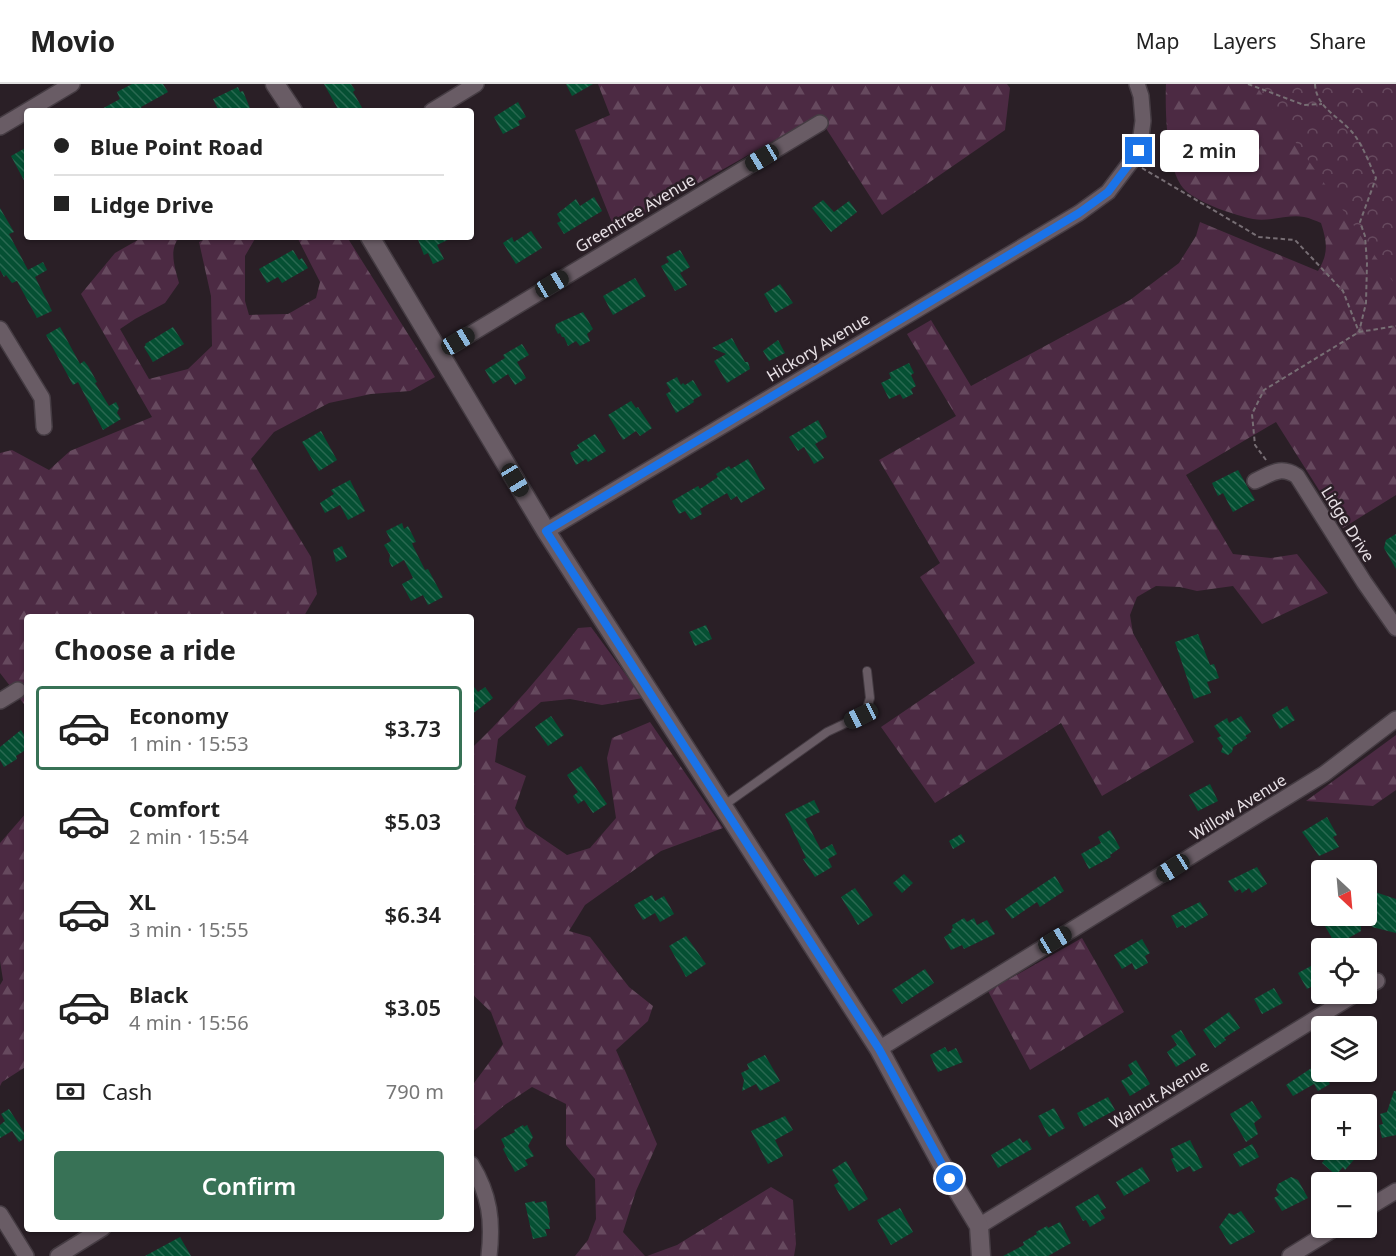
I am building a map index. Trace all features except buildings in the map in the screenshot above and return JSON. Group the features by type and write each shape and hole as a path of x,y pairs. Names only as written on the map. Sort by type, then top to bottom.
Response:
{"street":[{"path":"276,84 290,108"},
{"path":"437,108 476,84"},
{"path":"1132,162 1139,151 1143,121 1141,96 1137,84"},
{"path":"31,108 64,86"},
{"path":"0,127 24,113"},
{"name":"Greentree Avenue","path":"439,352 820,123"},
{"name":"Hickory Avenue","path":"546,531 1079,213 1108,192 1132,162"},
{"path":"372,240 546,531 879,1049 941,1163 979,1226 981,1256"},
{"path":"0,329 42,398 44,427"},
{"name":"Lidge Drive","path":"1275,472 1289,471 1297,476 1394,622"},
{"path":"1255,481 1275,472"},
{"path":"0,701 18,690"},
{"name":"Willow Avenue","path":"879,1049 1324,774 1396,720"},
{"name":"Walnut Avenue","path":"979,1226 1340,1004"},
{"path":"474,1168 479,1176 491,1212 492,1231 489,1256"},
{"path":"1377,1202 1396,1191"},
{"path":"0,1214 26,1256"},
{"path":"58,1256 97,1232"},
{"path":"1290,1256 1319,1238"}],"lane":[{"path":"723,806 827,732 861,716 870,698 867,671"}],"path":[{"path":"1248,84 1304,105 1322,104"},
{"path":"1315,84 1315,91 1322,104 1352,132 1364,151 1376,178 1360,222 1365,236 1367,263 1366,303 1359,332"},
{"path":"1132,162 1259,237 1295,240 1343,291 1359,332"},
{"path":"1275,472 1255,445 1252,414 1264,390 1359,332 1396,326"}],"green space":[{"path":"598,84 1007,84 1010,88 1005,130 882,215 818,116 615,230 575,130 610,115"},
{"path":"1166,84 1396,84 1396,495 1343,528 1276,422 1186,475 1233,554 1271,558 1297,554 1328,593 1262,624 1233,586 1197,591 1180,587 1156,586 1137,597 1130,615 1133,633 1194,742 1102,796 1061,723 935,803 881,727 975,663 920,577 940,563 879,460 956,416 907,334 931,320 971,386 1130,300 1179,263 1196,236 1200,222 1318,271 1324,259 1326,242 1321,223 1298,216 1253,219 1209,205 1186,191 1179,183 1174,171 1168,140"},
{"path":"1255,84 1396,84 1396,286"},
{"path":"138,240 178,240 173,253 179,283 165,303 120,329 149,379 188,369 212,346 211,296 199,242 203,240 254,240 245,256 245,301 249,315 288,314 316,298 320,282 299,240 349,240 435,377 410,391 371,394 329,403 274,432 251,459 311,557 317,594 305,614 24,614 24,704 0,673 0,453 12,450 49,470 70,451 152,417 81,294 115,253"},
{"path":"591,627 643,698 602,705 570,699 541,702 498,739 495,762 526,776 515,808 526,827 567,855 590,848 616,818 607,758 612,738 650,722 723,828 661,851 585,905 569,931 590,937 629,987 653,1006 648,1021 616,1050 657,1144 636,1191 623,1232 645,1256 575,1256 588,1240 596,1219 595,1179 566,1145 566,1104 532,1087 506,1104 474,1131 474,1083 503,1044 491,1012 474,996 474,746 541,674 578,628"},
{"path":"1396,735 1396,790 1373,806 1306,801"},
{"path":"24,815 24,1068 2,1082 0,1086 0,985 3,980 0,961 0,843"},
{"path":"1082,938 1124,1012 1030,1070 988,991"},
{"path":"771,1187 793,1200 796,1244 794,1256 647,1256 677,1245"}],"route":[{"path":"950,1179 879,1049 546,531 1079,213 1108,192 1139,151"}]}
